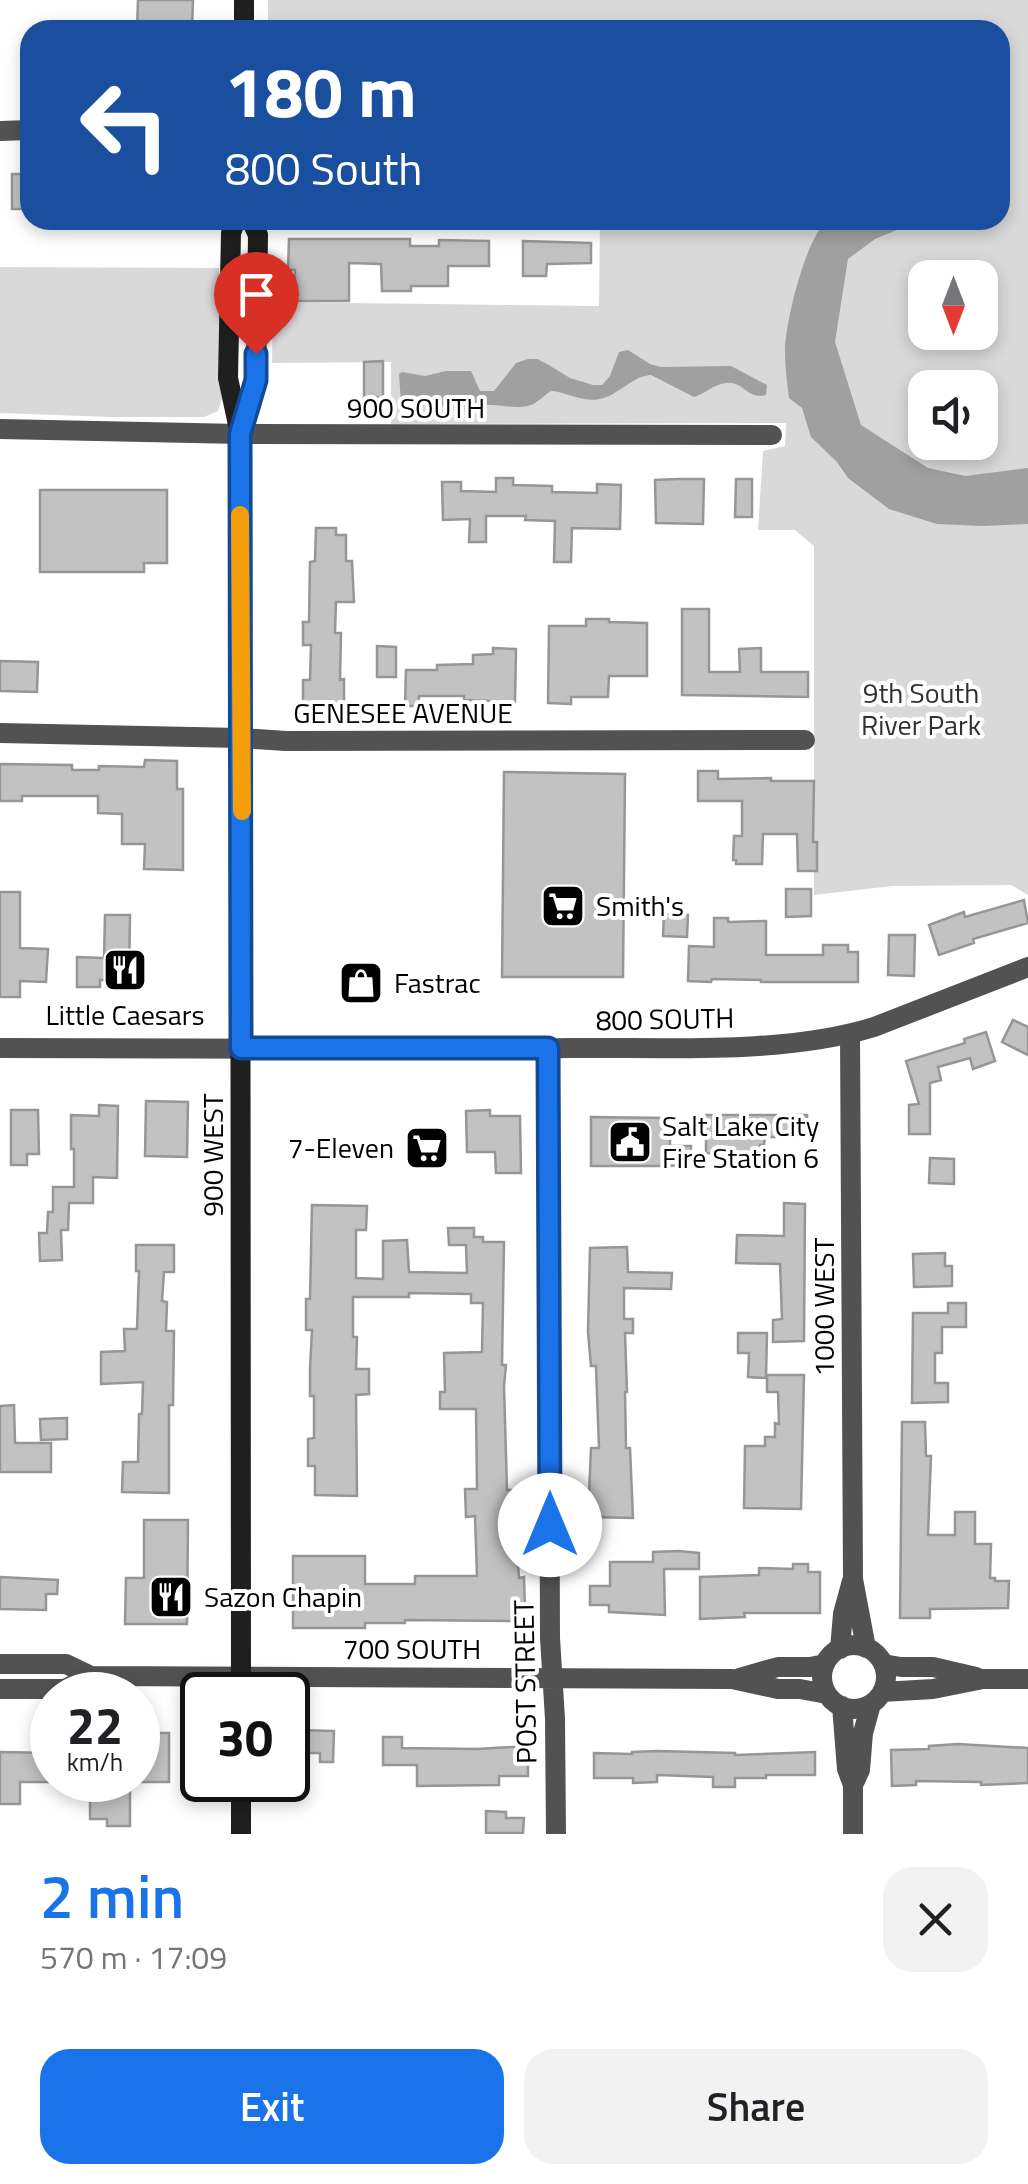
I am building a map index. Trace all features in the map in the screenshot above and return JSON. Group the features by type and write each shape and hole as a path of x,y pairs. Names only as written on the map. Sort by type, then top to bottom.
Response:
{"main road":[{"name":"900 WEST","path":"232,230 228,378 240,434 241,1672"},
{"name":"900 WEST","path":"240,434 256,380 256,230"},
{"path":"241,1802 241,1834"}],"street":[{"name":"900 SOUTH","path":"0,429 240,434 772,435"},
{"name":"GENESEE AVENUE","path":"0,733 286,741 805,740"},
{"name":"800 SOUTH","path":"0,1048 548,1048 782,1043 850,1034 1028,968"},
{"name":"1000 WEST","path":"850,1034 853,1579 866,1648"},
{"name":"POST STREET","path":"548,1048 556,1834"},
{"name":"1000 WEST","path":"832,1656 853,1579"},
{"path":"852,1834 853,1785 835,1700 822,1680 832,1656 848,1646 866,1648 879,1657 886,1673 863,1733 860,1770 853,1785"},
{"name":"700 SOUTH","path":"732,1679 778,1667 800,1668 832,1656"},
{"name":"700 SOUTH","path":"0,1664 66,1664 83,1672"},
{"path":"883,1664 933,1668 983,1679"},
{"name":"700 SOUTH","path":"310,1684 552,1678 732,1679 835,1700"},
{"path":"835,1700 852,1709 877,1698 983,1679 1028,1679"},
{"name":"700 SOUTH","path":"0,1689 30,1689"}],"green space":[{"name":"9th South River Park","path":"268,0 1028,0 1028,895 1011,885 892,886 814,895 814,546 795,530 758,530 763,451 785,446 786,423 391,424 391,362 272,363 273,302 599,306 600,230 1010,230 1010,20 268,20"},
{"path":"0,267 219,268 219,316 223,322 222,399 218,411 204,417 0,413"}],"shaded area":[{"path":"819,230 897,230 875,239 848,259 835,342 861,425 908,455 908,460 928,468 965,476 1028,468 1028,524 937,524 889,509 848,478 811,437 802,408 789,398 785,363 793,301"},
{"path":"628,350 661,367 731,366 767,385 766,395 754,395 726,383 694,397 651,375 594,400 551,391 531,405 491,405 467,412 435,404 404,408 401,403 402,372 425,376 471,371 480,391 494,391 516,363 537,359 570,378 602,385 619,352"}],"building":[{"path":"138,0 193,0 192,20 137,20"},
{"path":"12,174 20,174 20,209 12,209"},
{"path":"289,239 410,239 410,246 439,246 439,240 489,241 489,266 448,266 448,286 382,291 381,264 349,263 349,301 294,301 295,270 288,270"},
{"path":"523,241 591,243 591,263 547,264 546,276 523,276"},
{"path":"383,361 383,397 364,398 364,362"},
{"path":"496,478 513,478 513,485 552,486 552,492 597,493 597,484 621,485 620,529 572,528 571,562 554,562 555,521 486,516 486,542 469,542 470,519 443,520 442,482 461,482 461,491 496,492"},
{"path":"704,479 703,524 656,523 655,480"},
{"path":"736,479 752,479 752,517 735,517"},
{"path":"40,490 167,490 167,563 144,563 144,572 40,572"},
{"path":"316,528 336,528 336,535 346,535 346,561 352,561 354,602 336,602 335,633 341,633 340,680 344,679 344,703 303,704 303,680 310,680 311,645 303,645 303,622 309,622 310,562 315,561"},
{"path":"682,609 709,609 709,672 740,672 739,649 761,648 761,672 808,672 808,697 682,695"},
{"path":"586,619 647,623 647,676 609,676 608,697 571,697 571,704 548,703 549,626 586,626"},
{"path":"377,646 396,647 396,677 377,677"},
{"path":"493,648 516,649 515,702 419,696 418,706 405,706 406,670 473,664 473,655 493,654"},
{"path":"0,661 38,662 37,692 0,691"},
{"path":"145,760 177,761 177,789 183,789 183,870 144,869 145,844 122,844 122,814 98,813 98,796 22,796 22,801 0,801 0,764 72,765 72,770 99,770 99,766 144,767"},
{"path":"698,771 718,771 718,779 814,781 813,842 817,842 817,871 798,871 797,834 763,834 762,864 736,864 734,836 742,836 742,801 698,801"},
{"name":"Smith's","path":"504,772 625,774 623,977 502,977"},
{"path":"786,889 811,889 811,916 786,917"},
{"path":"0,892 20,892 20,948 48,949 46,982 20,981 20,997 0,997"},
{"path":"1024,900 1028,923 973,939 974,943 939,955 929,925 964,912 965,917"},
{"path":"664,914 688,915 687,937 663,936"},
{"path":"105,915 130,915 129,980 100,980 100,987 77,987 77,957 104,958"},
{"path":"714,918 728,918 728,922 766,921 766,955 823,955 823,945 848,945 848,952 858,952 858,982 688,981 689,946 714,947"},
{"path":"889,935 915,935 914,976 888,975"},
{"path":"1013,1020 1028,1027 1028,1055 1002,1042"},
{"path":"986,1032 995,1061 973,1069 970,1058 938,1067 941,1080 930,1083 930,1134 909,1134 909,1105 919,1104 906,1061 965,1043 964,1039"},
{"path":"146,1101 188,1102 187,1157 145,1156"},
{"path":"99,1105 118,1106 117,1178 93,1177 93,1203 69,1203 68,1230 61,1230 62,1260 40,1261 39,1233 47,1233 48,1212 53,1212 53,1187 74,1187 71,1115 99,1116"},
{"path":"11,1110 38,1110 39,1154 27,1154 27,1165 11,1165"},
{"path":"490,1110 490,1116 520,1116 521,1173 496,1173 495,1152 467,1152 466,1111"},
{"path":"706,1115 807,1115 807,1137 765,1137 764,1145 760,1145 760,1166 737,1166 737,1154 706,1153"},
{"name":"Salt Lake City Fire Station 6","path":"591,1117 670,1118 670,1146 691,1146 691,1164 591,1166"},
{"path":"930,1158 954,1159 954,1184 929,1183"},
{"path":"784,1203 805,1204 804,1341 773,1342 773,1320 782,1319 780,1264 736,1263 737,1235 784,1236"},
{"path":"312,1205 367,1206 366,1230 356,1230 356,1278 383,1279 383,1241 407,1240 409,1272 467,1273 466,1245 449,1245 448,1228 474,1228 474,1237 483,1237 483,1242 504,1242 502,1365 506,1365 507,1490 513,1490 519,1578 524,1577 525,1610 517,1610 517,1621 405,1620 365,1623 365,1628 293,1628 293,1556 365,1556 365,1584 415,1584 415,1576 477,1576 475,1516 466,1517 465,1489 477,1489 476,1409 440,1409 440,1392 445,1392 444,1353 482,1352 483,1303 471,1303 471,1294 353,1297 356,1369 369,1369 369,1394 356,1395 357,1496 315,1495 315,1466 308,1466 308,1439 314,1438 314,1396 310,1396 312,1330 306,1330"},
{"path":"136,1245 174,1245 174,1272 164,1272 162,1301 167,1302 166,1331 174,1331 169,1493 122,1492 123,1462 138,1462 143,1382 101,1384 101,1352 125,1351 124,1329 137,1329"},
{"path":"627,1247 628,1272 672,1273 671,1289 624,1288 624,1319 633,1319 633,1333 625,1333 625,1392 633,1518 588,1517 591,1448 599,1448 596,1366 591,1366 588,1332 590,1248"},
{"path":"945,1253 945,1266 952,1266 952,1286 914,1287 913,1254"},
{"path":"948,1303 966,1303 966,1327 942,1327 942,1353 935,1353 935,1383 948,1383 948,1402 912,1403 913,1313 948,1313"},
{"path":"738,1333 767,1333 766,1378 748,1377 749,1353 738,1353"},
{"path":"767,1375 804,1375 801,1509 744,1508 745,1446 765,1446 765,1437 775,1437 775,1423 779,1424 778,1392 767,1392"},
{"path":"14,1405 15,1443 51,1443 51,1472 0,1472 0,1406"},
{"path":"67,1418 67,1439 41,1440 40,1419"},
{"path":"902,1422 925,1422 926,1456 931,1456 928,1535 955,1535 955,1512 975,1512 975,1544 991,1544 990,1578 1009,1581 1008,1608 930,1609 930,1618 900,1618"},
{"path":"144,1520 188,1520 187,1624 125,1624 126,1578 144,1578"},
{"path":"653,1552 699,1553 699,1569 664,1569 665,1615 609,1612 609,1605 590,1605 590,1586 610,1586 610,1562 653,1562"},
{"path":"793,1564 808,1564 808,1572 820,1572 820,1613 744,1613 745,1617 700,1619 700,1577 759,1575 759,1568 793,1569"},
{"path":"0,1577 58,1580 57,1594 46,1594 46,1610 0,1609"},
{"path":"310,1730 334,1731 333,1762 320,1762 320,1753 310,1753"},
{"path":"160,1733 169,1733 169,1782 160,1782"},
{"path":"383,1737 402,1737 402,1748 528,1746 528,1776 499,1776 499,1785 417,1786 417,1765 383,1765"},
{"path":"958,1744 1028,1748 1028,1783 916,1781 916,1785 892,1786 891,1750"},
{"path":"0,1752 30,1753 30,1782 20,1782 20,1804 0,1804"},
{"path":"815,1752 815,1775 735,1778 735,1787 713,1787 713,1777 657,1775 657,1782 633,1783 633,1778 594,1778 594,1753 735,1755"},
{"path":"90,1802 130,1802 130,1826 107,1826 107,1819 90,1819"},
{"path":"486,1811 506,1812 506,1818 524,1818 523,1833 486,1833"}],"slow traffic":[{"path":"240,515 242,811"}],"place":[{"name":"Smith's","path":"563,906"},
{"name":"Little Caesars","path":"125,970"},
{"name":"Fastrac","path":"361,983"},
{"name":"Salt Lake City Fire Station 6","path":"630,1142"},
{"name":"7-Eleven","path":"427,1148"},
{"name":"Sazon Chapin","path":"171,1597"}],"route":[{"path":"256,354 256,380 240,434 241,1048 548,1048 550,1525"}]}
